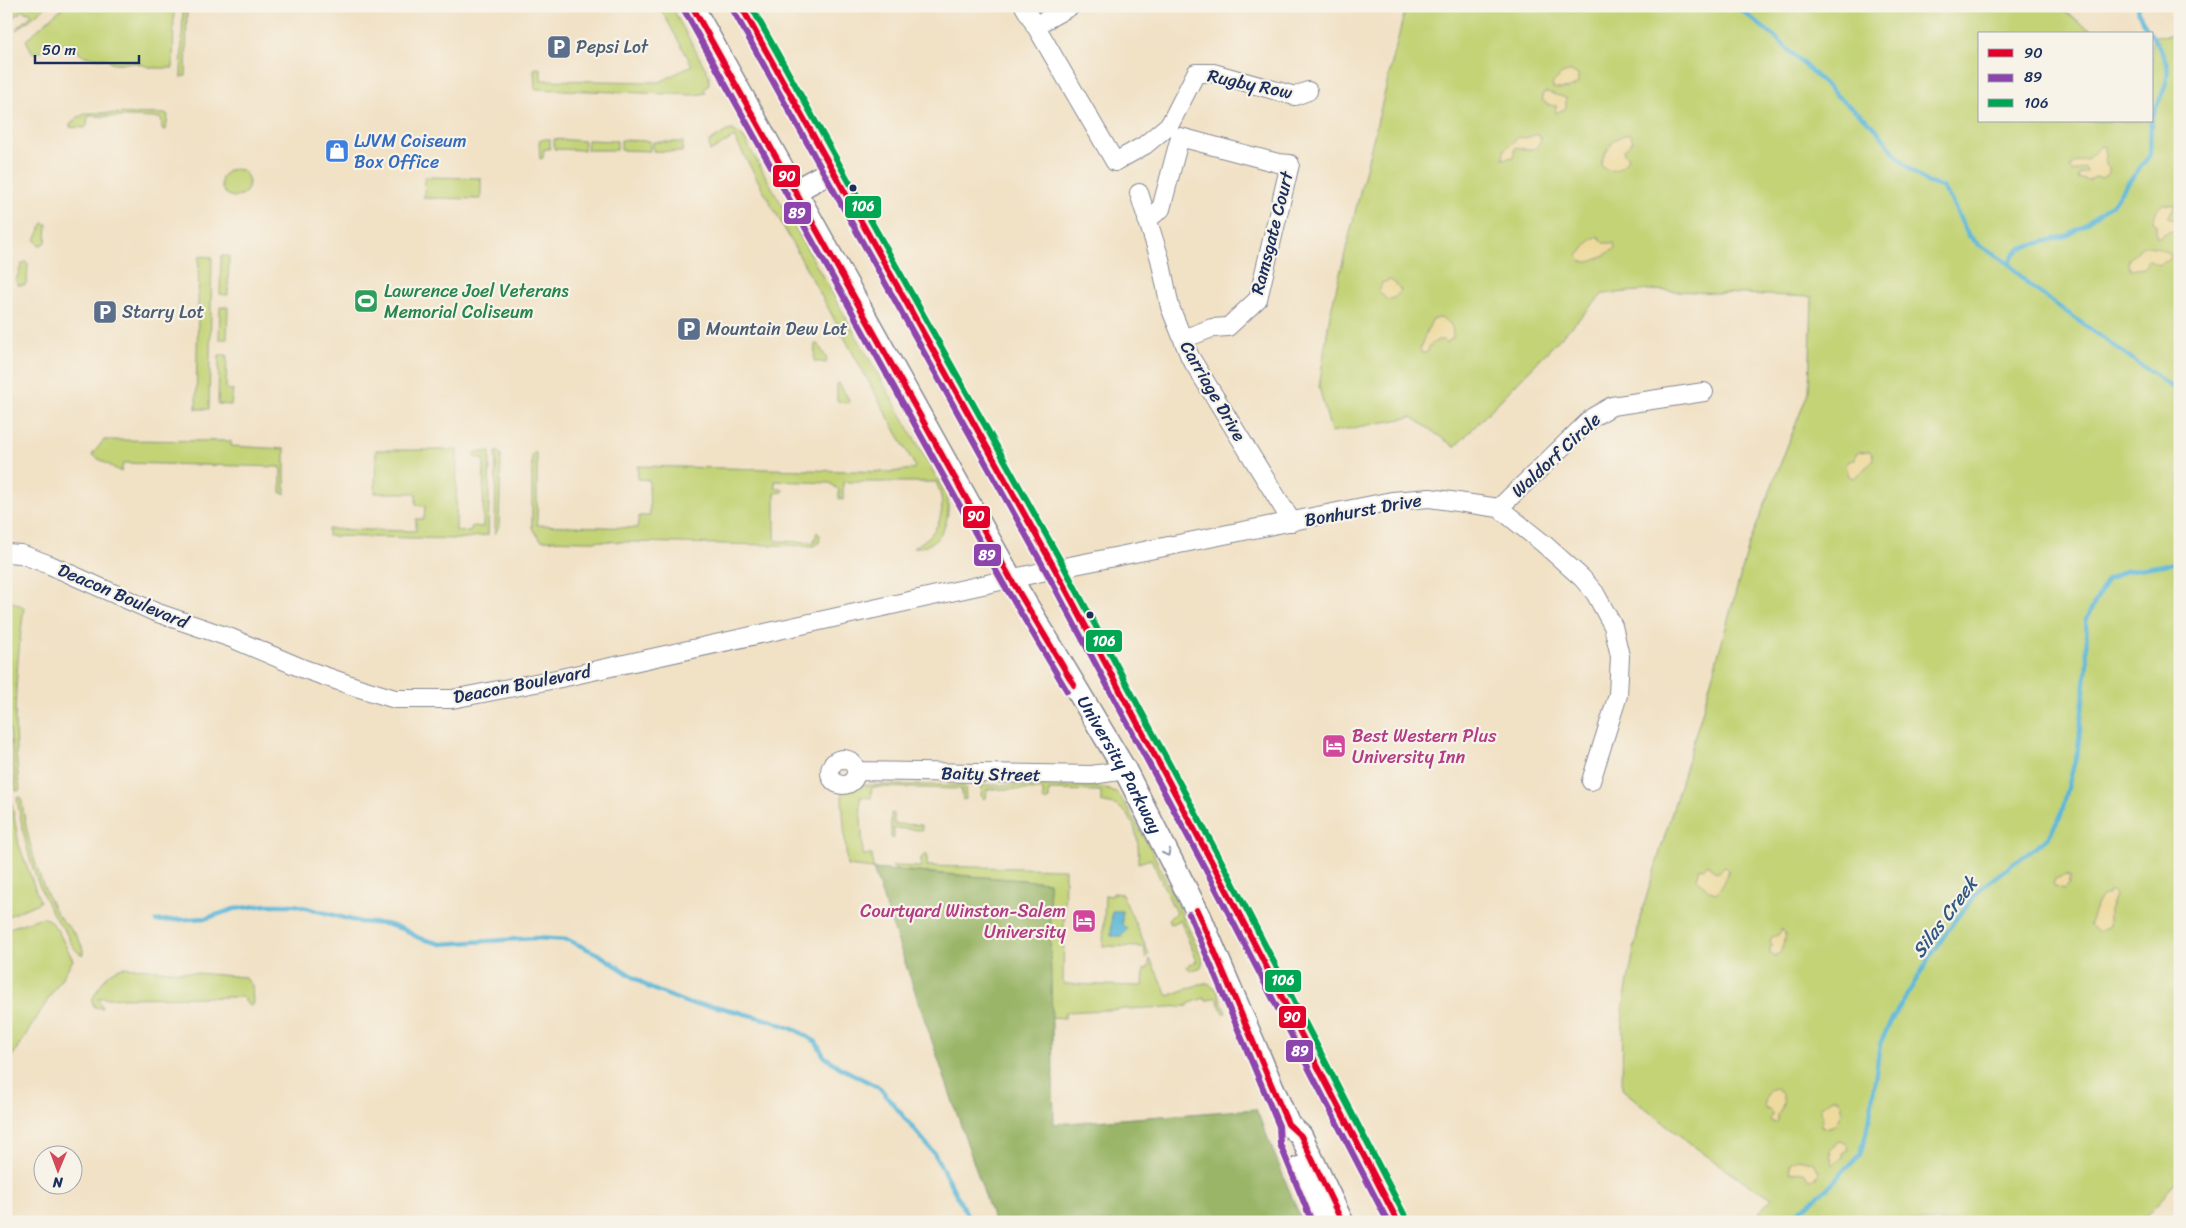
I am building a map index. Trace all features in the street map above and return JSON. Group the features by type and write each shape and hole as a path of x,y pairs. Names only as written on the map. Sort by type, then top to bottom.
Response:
{"main road":[{"name":"University Parkway","path":"692,6 1011,579 1126,770 1200,917 1288,1124 1301,1136 1342,1222"},
{"name":"University Parkway","path":"741,6 1055,570 1224,886 1398,1222"},
{"path":"795,191 833,170"},
{"path":"1288,1124 1288,1141 1322,1222"}],"street":[{"path":"1024,6 1035,26 1072,6"},
{"name":"Rugby Row","path":"1035,26 1115,162 1145,145 1170,124 1196,73 1213,73 1295,96 1308,91"},
{"name":"Ramsgate Court","path":"1148,220 1161,209 1180,138 1278,163 1290,164 1258,299 1228,327 1212,328 1183,339"},
{"name":"Carriage Drive","path":"1138,193 1160,259 1170,307 1190,357 1292,522"},
{"name":"Waldorf Circle","path":"1499,508 1593,417 1612,406 1704,392"},
{"name":"Bonhurst Drive","path":"1055,570 1392,501 1430,498 1499,508"},
{"path":"1499,508 1582,578 1605,608 1613,626 1620,656 1618,695 1591,781"},
{"name":"Deacon Boulevard","path":"6,553 21,554 155,612 231,638 304,669 395,699 452,699 580,674 1055,570"},
{"name":"Baity Street","path":"856,771 1092,775 1126,770"}],"green space":[{"path":"6,6 47,6 17,30 32,15 24,10 14,17 12,15 9,17 11,20 9,22 14,28 12,29 6,21"},
{"path":"64,6 174,6 173,68 152,68 137,63 111,63 107,59 83,56 68,44 59,44 33,54 26,40"},
{"path":"183,6 187,6 186,76 181,77"},
{"path":"659,6 671,6 709,75 709,84 704,90 706,93 696,95 535,89 534,69 537,68 541,69 541,80 660,82 692,65"},
{"path":"1406,6 2055,6 2095,32 1978,32 1978,122 2154,122 2154,36 2180,35 2180,1179 2140,1222 1750,1222 1772,1198 1713,1161 1622,1089 1623,1008 1640,918 1701,716 1749,545 1809,390 1812,297 1651,290 1603,294 1455,447 1412,417 1331,432 1319,387 1330,314"},
{"path":"88,113 168,115 166,130 162,129 161,118 88,116 85,128 70,127 70,124 78,117"},
{"path":"733,130 744,138 947,496 948,514 946,523 937,538 923,547 913,547 922,542 936,528 942,511 942,501 936,482 843,482 843,500 839,499 839,490 830,483 775,481 775,487 783,490 783,492 775,493 775,541 814,542 817,532 820,535 819,543 813,546 541,540 532,528 532,455 535,452 537,456 537,525 637,528 639,516 650,516 649,480 637,479 638,466 892,472 913,469 915,466 734,137 710,152 709,142 727,131"},
{"path":"550,139 550,149 544,149 543,158 540,159 539,141"},
{"path":"554,139 584,141 584,150 554,149"},
{"path":"588,140 617,141 617,150 587,150"},
{"path":"621,140 650,141 650,151 621,150"},
{"path":"653,142 683,142 682,152 653,151"},
{"path":"235,169 245,173 249,183 245,193 235,197 225,193 221,183 225,173"},
{"path":"425,177 481,178 481,199 424,198"},
{"path":"43,223 47,224 46,242 39,246 35,240"},
{"path":"199,256 212,257 209,409 196,409"},
{"path":"221,256 229,256 228,295 220,294"},
{"path":"25,262 28,264 27,282 25,285 18,285 16,280 22,264"},
{"path":"220,307 228,307 227,339 219,339"},
{"path":"815,344 818,344 827,359 826,363 814,361"},
{"path":"219,355 227,355 226,389 233,390 231,405 218,404"},
{"path":"839,383 849,400 848,403 837,401 837,384"},
{"path":"104,440 231,441 231,446 285,449 285,494 281,493 281,467 123,463 121,472 92,455"},
{"path":"376,450 457,450 456,531 470,532 472,526 483,527 484,459 473,457 476,452 490,452 488,535 458,539 328,536 328,529 416,531 416,519 424,519 425,506 416,505 416,493 375,493"},
{"path":"496,452 499,452 501,455 499,526 495,534"},
{"path":"8,600 24,607 15,721 20,790 16,791 6,695 6,605"},
{"path":"841,785 963,785 965,787 966,799 963,800 961,789 872,787 871,798 860,797 863,855 872,855 873,869 847,866"},
{"path":"982,786 1101,787 1116,793 1124,802 1152,851 1203,960 1201,967 1191,971 1187,966 1197,961 1180,920 1169,923 1168,919 1176,913 1151,859 1138,863 1136,832 1130,818 1118,807 1101,802 1101,791 1049,790 1049,799 1045,801 1043,800 1043,790 987,789 986,798 984,799 981,796"},
{"path":"21,797 29,841 37,870 55,911 81,943 83,955 74,947 53,915 38,883 22,827 17,798"},
{"path":"11,799 19,845 40,902 6,917 6,800"},
{"path":"891,813 894,814 894,824 922,825 922,830 894,828 894,838 891,839"},
{"path":"927,855 927,866 1065,869 1063,984 1143,986 1144,969 1148,968 1150,959 1168,996 1200,984 1208,983 1217,990 1226,1013 1223,1013 1216,997 1206,1001 1204,998 1188,1004 1188,1006 1065,1012 1065,1018 1051,1017 1048,882 895,870 892,866 921,867 921,858"},
{"path":"873,869 1049,882 1054,1124 1256,1109 1302,1222 994,1222"},
{"path":"1113,893 1122,894 1149,954 1146,959 1144,947 1103,946 1105,895 1112,896"},
{"path":"43,917 49,920 58,931 73,960 10,1060 6,1057 6,929"},
{"path":"123,967 244,977 252,985 253,1004 251,1006 248,1005 243,997 98,998 102,1008 94,1007 92,1000 101,984 112,972"}],"sand":[{"path":"1568,72 1578,75 1578,83 1573,87 1553,88 1552,84 1562,74"},
{"path":"1547,92 1566,98 1566,108 1556,113 1555,109 1557,106 1549,105 1543,101 1542,94"},
{"path":"1539,135 1541,140 1536,148 1527,150 1516,147 1513,157 1503,159 1504,150 1519,137 1525,138"},
{"path":"1624,135 1630,135 1633,141 1624,150 1624,154 1628,157 1626,161 1617,169 1605,169 1601,165 1604,155 1614,140"},
{"path":"2101,146 2104,147 2109,173 2102,178 2094,177 2089,181 2078,178 2079,174 2087,172 2084,168 2072,172 2070,167 2078,161 2086,160"},
{"path":"2162,204 2176,205 2168,217 2177,221 2175,230 2160,237 2156,236 2156,225 2153,221 2157,209"},
{"path":"1598,236 1604,243 1614,243 1615,249 1594,261 1580,261 1578,256 1590,241"},
{"path":"2143,246 2154,247 2171,256 2169,260 2158,265 2148,259 2144,268 2131,270 2128,265 2129,259"},
{"path":"1390,280 1401,291 1394,298 1387,300 1379,291 1382,283"},
{"path":"1440,318 1451,325 1453,338 1446,343 1443,340 1438,340 1430,345 1427,353 1422,353 1420,350 1421,346 1432,320"},
{"path":"1870,451 1873,460 1854,478 1849,476 1846,465 1849,461 1855,460 1856,454 1859,452"},
{"path":"1708,864 1715,872 1725,866 1729,870 1720,889 1716,893 1710,891 1697,879 1700,867 1703,868"},
{"path":"2066,875 2071,877 2069,885 2063,889 2053,885 2055,879"},
{"path":"2108,892 2112,892 2115,895 2109,910 2109,926 2097,932 2089,925 2098,902 2103,895 2108,895"},
{"path":"1782,929 1785,933 1783,946 1780,952 1774,956 1770,954 1770,947 1773,946 1770,942 1772,937 1778,935"},
{"path":"1776,1088 1782,1094 1783,1104 1777,1114 1777,1121 1774,1123 1770,1120 1772,1113 1768,1109 1766,1110 1764,1105 1769,1090"},
{"path":"1832,1098 1839,1099 1842,1113 1832,1126 1827,1128 1821,1126 1823,1115 1820,1109"},
{"path":"1840,1141 1846,1144 1848,1150 1843,1152 1843,1157 1832,1165 1830,1151"},
{"path":"1797,1159 1812,1162 1819,1171 1816,1178 1810,1179 1804,1172 1791,1173 1790,1163"}],"water":[{"path":"1112,911 1122,911 1122,924 1127,929 1121,936 1111,936"}],"waterway":[{"path":"1736,6 1775,37 1836,95 1873,125 1911,170 1926,182 1942,187 1951,200 1968,235 1978,244 2009,264 2030,286 2180,393"},
{"path":"2138,6 2144,24 2150,32"},
{"path":"2154,39 2165,59 2167,68 2165,85 2154,112"},
{"path":"2009,264 2013,255 2021,248 2069,235 2112,204 2150,155 2151,122"},
{"name":"Silas Creek","path":"1785,1222 1821,1194 1860,1155 1869,1123 1880,1044 1892,1019 1955,920 1983,886 2047,839 2061,815 2078,749 2087,664 2086,619 2107,580 2125,571 2170,564 2180,560"},
{"path":"156,921 207,918 234,909 266,905 295,905 360,922 385,924 403,929 419,938 441,944 535,938 568,940 600,955 650,988 690,1004 715,1006 772,1021 798,1031 816,1042 824,1056 839,1067 880,1088 934,1153 971,1222"}],"transit line":[{"name":"90","path":"692,6 1011,579 1074,685"},
{"name":"90","path":"741,6 1055,569 1224,885 1398,1222"},
{"name":"106","path":"751,6 1063,565 1232,881 1406,1218"},
{"name":"89","path":"684,10 1003,583 1067,691"},
{"name":"89","path":"733,10 1047,573 1216,889 1388,1222"},
{"name":"90","path":"1197,910 1288,1124 1301,1136 1342,1222"},
{"name":"89","path":"1189,914 1279,1126 1280,1144 1312,1222"}],"place":[{"name":"Pepsi Lot","path":"559,47"},
{"name":"LJVM Coiseum Box Office","path":"337,151"},
{"name":"Lawrence Joel Veterans Memorial Coliseum","path":"366,301"},
{"name":"Starry Lot","path":"105,312"},
{"name":"Mountain Dew Lot","path":"689,329"},
{"name":"Best Western Plus University Inn","path":"1334,746"},
{"name":"Courtyard Winston-Salem University","path":"1084,921"}]}
